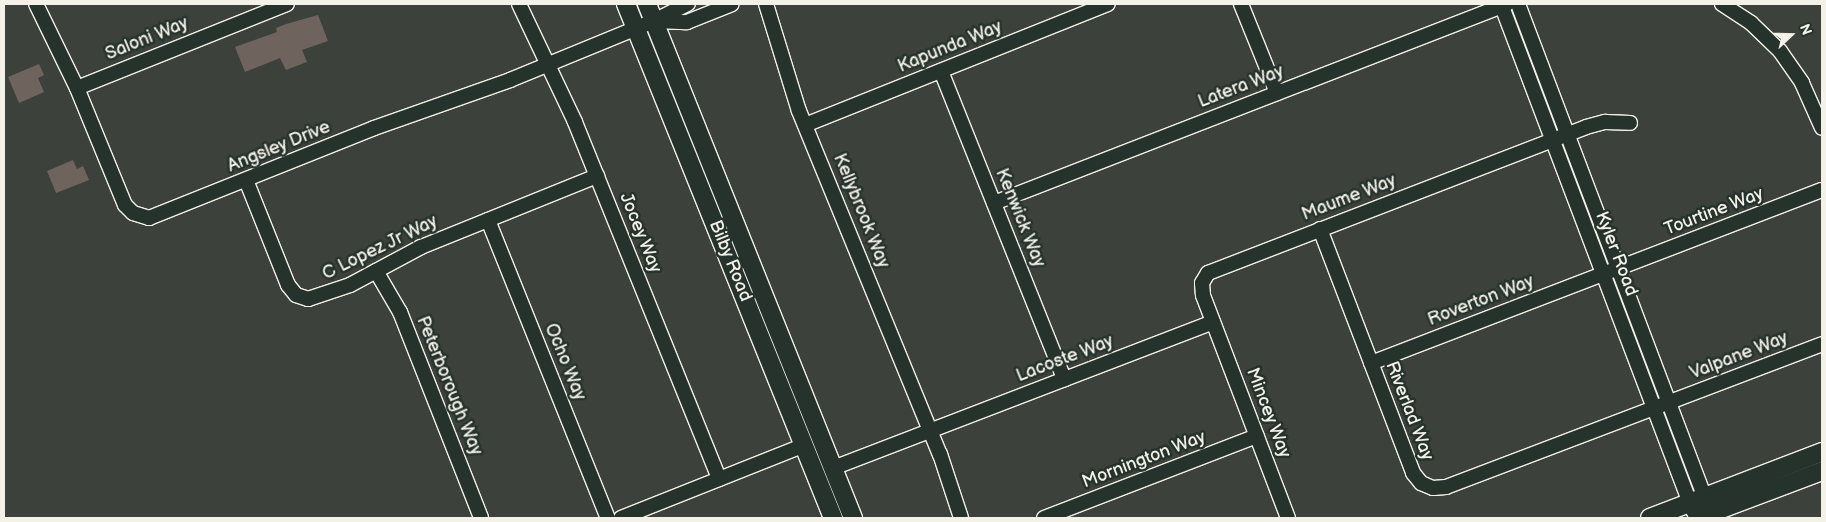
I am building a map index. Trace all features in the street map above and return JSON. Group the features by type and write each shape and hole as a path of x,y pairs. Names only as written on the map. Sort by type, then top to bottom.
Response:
{"main road":[{"name":"Bilby Road","path":"626,4 833,518"},
{"name":"Bilby Road","path":"647,4 854,518"},
{"path":"1702,511 1822,452"},
{"path":"1650,518 1702,511 1822,471"}],"street":[{"name":"Angsley Drive","path":"36,4 77,88 122,200 133,213 155,217 654,22"},
{"name":"Saloni Way","path":"77,88 287,4"},
{"name":"Jocey Way","path":"519,4 597,176 719,479"},
{"path":"654,22 688,4"},
{"path":"654,22 687,22 732,4"},
{"name":"Kellybrook Way","path":"766,4 805,125 930,430"},
{"name":"Kapunda Way","path":"805,125 1108,4"},
{"path":"1241,4 1277,93"},
{"name":"Latera Way","path":"994,203 1504,4"},
{"name":"Kyler Road","path":"1504,4 1654,408 1702,511"},
{"name":"Kyler Road","path":"1518,4 1669,402 1702,511"},
{"path":"1722,4 1751,23 1780,51 1802,84 1822,128"},
{"name":"Kenwick Way","path":"940,71 1064,379"},
{"name":"Maume Way","path":"1213,322 1202,289 1208,273 1595,124 1630,123"},
{"name":"C Lopez Jr Way","path":"246,180 288,285 296,295 319,298 376,271 408,252 597,176"},
{"name":"Tourtine Way","path":"1604,274 1822,190"},
{"name":"Ocho Way","path":"488,220 608,518"},
{"name":"Riverlad Way","path":"1320,229 1413,473 1421,483 1433,488 1446,487 1654,408"},
{"name":"Peterborough Way","path":"376,271 400,312 481,518"},
{"name":"Roverton Way","path":"1371,363 1604,274"},
{"name":"Lacoste Way","path":"833,468 1213,322"},
{"name":"Mincey Way","path":"1213,322 1288,518"},
{"name":"Valpane Way","path":"1654,408 1822,344"},
{"path":"930,430 961,518"},
{"name":"Mornington Way","path":"1044,518 1257,436"},
{"path":"621,518 804,445"}],"building":[{"path":"318,15 328,41 302,50 307,62 286,70 280,58 245,72 235,47 277,32 276,28 286,24"},
{"path":"39,64 44,75 38,78 44,92 19,103 8,77"},
{"path":"73,160 77,169 83,166 89,180 56,193 47,171"}]}
